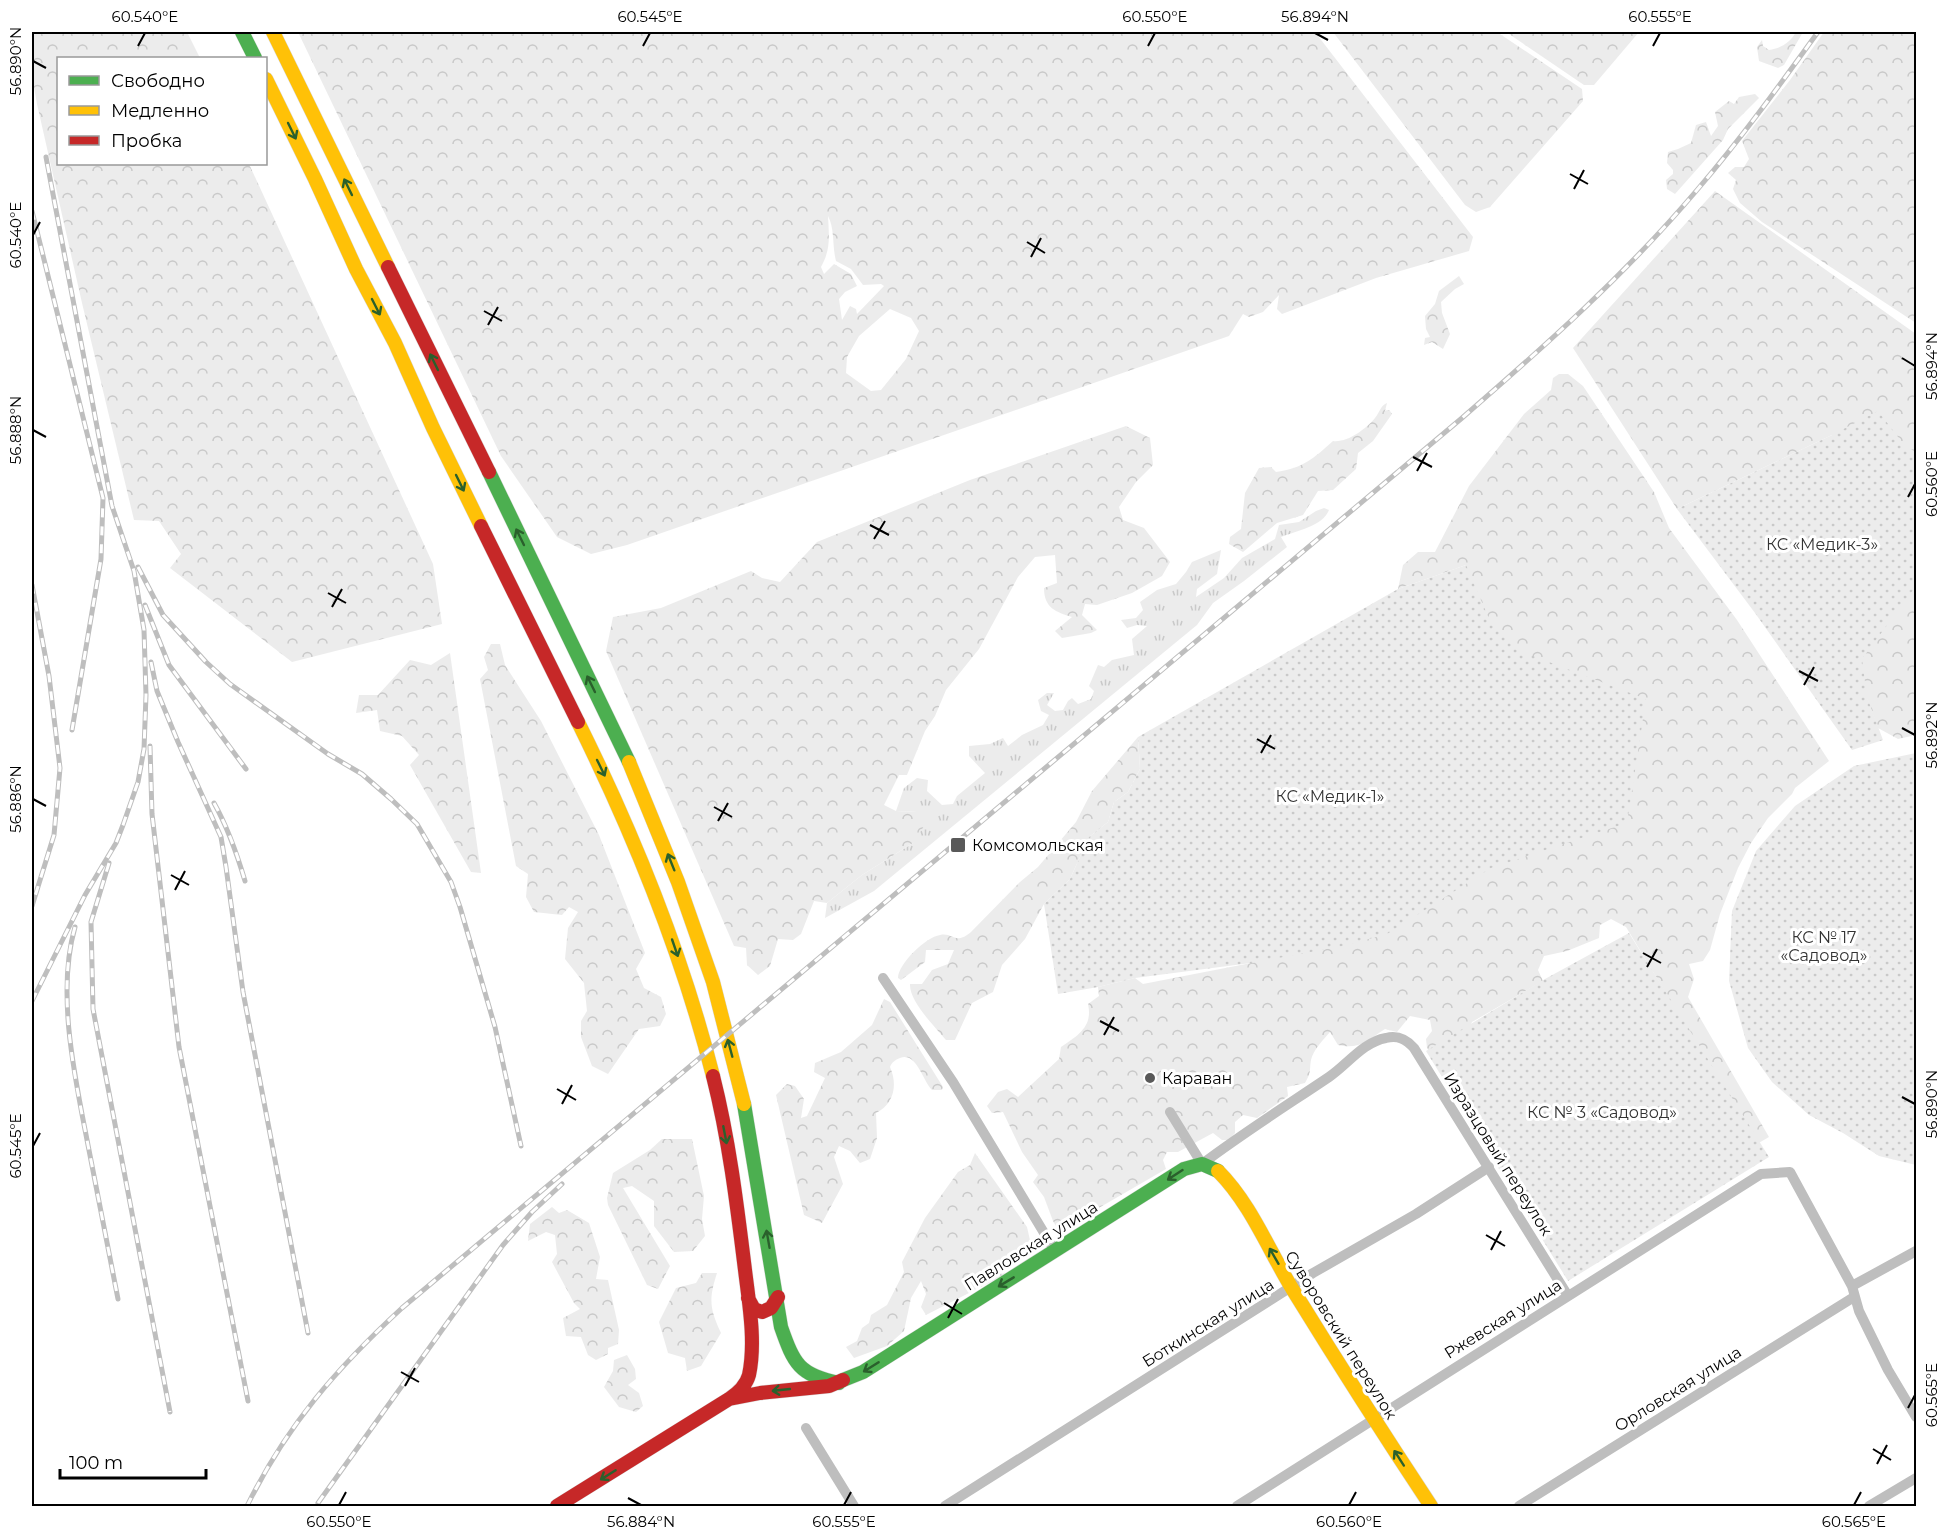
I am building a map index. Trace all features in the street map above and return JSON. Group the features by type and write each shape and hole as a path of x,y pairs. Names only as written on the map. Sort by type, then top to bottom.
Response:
{"main road":[{"path":"242,32 254,57"},
{"path":"273,32 637,779 713,982 743,1096 778,1297 781,1327 796,1362 805,1373 822,1381 838,1383"},
{"path":"267,81 356,268 395,344 433,429 607,781 664,917 698,1017 718,1095 737,1206 748,1298 750,1366 748,1378 740,1391 729,1399"},
{"name":"Павловская улица","path":"557,1506 729,1399 760,1392 829,1386 863,1372 1184,1169 1202,1164"},
{"name":"Суворовский переулок","path":"1202,1164 1217,1170 1242,1201 1292,1288 1374,1420 1431,1506"},
{"path":"748,1298 754,1309 762,1312 771,1308 778,1297"}],"street":[{"path":"883,978 953,1082 1055,1251"},
{"name":"Павловская улица","path":"1202,1164 1331,1076 1364,1048 1383,1038 1396,1036"},
{"name":"Изразцовый переулок","path":"1396,1036 1408,1040 1414,1048 1568,1296"},
{"path":"1170,1112 1202,1164"},
{"name":"Боткинская улица","path":"945,1506 1313,1273 1416,1214 1489,1167"},
{"name":"Ржевская улица","path":"1237,1506 1761,1174 1790,1172 1853,1292"},
{"name":"Орловская улица","path":"1519,1506 1917,1251"},
{"path":"1853,1292 1888,1370 1917,1417"},
{"path":"806,1428 854,1506"},
{"path":"1869,1506 1917,1478"}],"green space":[{"path":"32,32 187,32 200,57 57,57 57,165 249,165 433,564 442,624 292,662 170,568 181,554 159,521 134,520 82,303 32,76"},
{"path":"298,32 1315,32 1473,237 1469,251 1376,278 1282,314 1277,309 1279,295 1263,312 1249,317 1243,314 1229,336 627,545 591,554 557,537 501,456","holes":["828,216 832,226 836,261 851,269 863,285 881,284 884,286 857,314 856,309 850,306 842,320 839,299 845,292 857,286 851,274 834,264 824,274 821,267 828,248","890,309 911,318 919,331 906,359 881,390 871,391 846,373 847,357 859,336"]},
{"path":"1333,32 1497,32 1582,89 1583,101 1490,207 1476,212 1465,205"},
{"path":"1506,32 1639,32 1594,85 1584,85"},
{"path":"1796,32 1803,32 1784,65 1778,68 1759,61 1757,47 1762,40 1763,46 1769,50 1788,42"},
{"path":"1824,32 1916,32 1916,323 1762,222 1740,203 1733,189 1736,180 1728,173 1735,167 1744,167 1749,159 1742,141"},
{"path":"1755,94 1759,98 1728,129 1723,140 1675,194 1667,189 1666,180 1673,174 1673,170 1667,163 1668,152 1691,143 1696,125 1706,122 1711,136 1718,126 1715,112 1729,101 1734,104 1739,97"},
{"path":"1715,191 1916,334 1916,452 1832,435 1677,509 1573,348"},
{"path":"1459,276 1464,284 1441,302 1442,313 1450,334 1443,349 1432,342 1424,345 1425,338 1430,337 1426,329 1425,316 1435,304 1439,291"},
{"path":"1559,374 1568,374 1583,386 1654,492 1669,528 1737,620 1829,761 1795,788 1768,818 1738,868 1720,914 1710,950 1703,961 1689,964 1694,979 1688,997 1769,1137 1757,1144 1626,927 1611,919 1600,925 1599,938 1567,951 1544,956 1538,970 1543,981 1472,1022 1447,1080 1427,1048 1426,1039 1432,1031 1430,1020 1410,1016 1397,1032 1385,1029 1363,1043 1352,1046 1338,1045 1330,1032 1314,1052 1305,1083 1287,1087 1288,1096 1257,1118 1243,1115 1235,1122 1235,1133 1229,1140 1222,1140 1213,1133 1178,1152 1167,1152 1163,1160 1166,1169 1059,1231 1044,1197 1033,1182 1038,1175 1022,1152 1003,1112 992,1113 987,1106 998,1092 1007,1089 1018,1097 1059,1059 1061,1047 1079,1034 1086,1024 1088,1004 1099,996 1098,987 1135,978 1143,984 1251,963 1371,927 1466,565 1398,589 1403,565 1418,552 1435,552 1469,486 1524,414 1551,390 1553,378"},
{"path":"1387,403 1385,411 1389,410 1392,414 1373,441 1358,453 1356,469 1333,490 1318,491 1303,515 1277,523 1243,552 1229,544 1230,537 1241,529 1245,493 1259,468 1271,467 1276,472 1301,465 1333,441 1350,438 1361,431"},
{"name":"КС «Медик-3»","path":"1878,411 1905,446 1916,452 1916,586 1862,659 1867,697 1883,740 1852,750 1755,613 1677,509"},
{"path":"1126,426 1150,438 1153,465 1136,482 1119,507 1123,520 1144,528 1170,562 1162,576 1132,593 1097,605 1085,604 1082,615 1097,630 1062,638 1055,631 1072,617 1049,605 1044,588 1057,583 1055,555 1035,557 1018,577 979,649 946,690 935,716 925,731 907,775 899,775 884,805 896,811 917,812 926,823 913,843 862,875 827,903 814,901 801,934 793,940 778,939 770,966 758,975 747,965 746,948 734,946 606,651 613,617 661,608 751,571 762,578 780,582 817,542 970,480"},
{"path":"1324,508 1329,510 1326,516 1315,524 1281,537 1287,547 1213,603 1197,625 874,891 825,918 827,903 862,875 913,843 917,812 896,811 904,788 917,778 928,780 927,791 942,805 953,804 957,796 985,773 969,756 969,746 990,744 1003,738 1008,746 1022,735 1043,725 1049,715 1041,711 1038,700 1047,693 1054,693 1047,705 1055,711 1063,710 1072,698 1078,704 1091,699 1094,691 1089,686 1098,665 1104,667 1112,660 1134,655 1132,639 1147,626 1137,625 1127,628 1121,620 1136,618 1143,610 1140,602 1157,590 1176,584 1192,562 1221,550 1217,574 1197,589 1196,597 1224,578 1242,558 1275,539 1279,525 1299,522"},
{"name":"КС «Медик-1»","path":"1466,565 1490,621 1520,651 1646,699 1627,823 1491,868 1387,934 1343,946 1251,963 1135,978 1058,994 1044,904 1070,879 1089,837 1108,822 1114,802 1128,792 1140,769 1138,737 1398,589"},
{"path":"1916,578 1916,735 1898,739 1878,728 1839,623"},
{"path":"491,644 500,644 505,665 541,721 599,835 645,953 636,969 644,988 661,997 666,1014 660,1026 639,1029 608,1074 592,1066 581,1037 581,1021 587,1011 584,983 565,959 568,928 578,912 569,907 562,915 534,912 526,897 528,874 516,866 480,679 488,670 484,657"},
{"path":"450,653 481,873 471,872 410,765 419,755 402,736 380,731 377,710 356,713 359,695 378,695 410,660 431,665"},
{"path":"1138,737 1140,769 1128,792 1114,802 1108,822 1089,837 1070,879 1044,904 1025,939 1002,965 993,992 972,1003 955,1040 946,1040 918,1006 910,984 922,984 932,970 948,964 954,950 926,950 925,962 901,980 898,978 899,972 914,952 934,937 945,935 961,938 971,932 1038,867 1076,822 1092,791"},
{"name":"КС № 17 «Садовод»","path":"1916,753 1916,1165 1879,1156 1809,1115 1772,1082 1748,1048 1729,981 1732,911 1756,851 1795,806 1854,766"},
{"name":"КС № 3 «Садовод»","path":"1629,933 1769,1157 1568,1281 1426,1051 1545,979"},
{"path":"884,999 890,1002 943,1087 942,1090 932,1090 919,1068 906,1057 893,1062 890,1067 894,1081 893,1093 887,1105 876,1113 877,1138 870,1159 860,1163 850,1151 839,1146 834,1157 843,1184 822,1223 804,1215 776,1095 787,1084 795,1086 804,1099 801,1118 807,1116 825,1078 814,1072 815,1063 841,1052 872,1025"},
{"path":"662,1139 692,1139 704,1196 702,1219 705,1236 693,1251 674,1252 654,1226 654,1201 632,1186 623,1188 670,1266 658,1289 647,1285 608,1205 607,1198 613,1173 650,1150"},
{"path":"975,1153 1027,1227 1032,1249 1010,1257 1004,1275 926,1315 921,1307 926,1294 921,1281 911,1298 904,1331 887,1346 854,1358 846,1347 857,1341 862,1328 869,1323 871,1315 887,1305 904,1272 902,1262 925,1218 958,1172 970,1165"},
{"path":"552,1207 559,1213 567,1210 589,1223 600,1257 596,1279 608,1280 619,1330 618,1344 608,1348 608,1354 596,1360 588,1355 581,1337 566,1336 563,1318 580,1309 574,1303 552,1262 557,1254 555,1235 546,1232 528,1241 530,1224"},
{"path":"702,1273 717,1273 712,1303 714,1317 721,1333 701,1366 687,1371 685,1358 668,1353 659,1322 676,1288 696,1283"},
{"path":"627,1355 635,1369 636,1379 628,1385 639,1393 643,1406 636,1412 619,1407 604,1387 613,1371 614,1360"}],"railway":[{"path":"247,1506 262,1477 296,1424 334,1376 402,1308 1462,418 1584,308 1642,251 1697,190 1774,93 1818,32"},
{"path":"32,1001 85,895 116,843 123,825 138,782 144,749 146,695 144,630 134,571 112,506 46,157"},
{"path":"32,211 103,498 101,559 72,730"},
{"path":"138,567 163,615 206,662 230,684 328,754 362,774 417,824 451,882 460,907 495,1027 521,1146"},
{"path":"32,585 49,676 60,768 54,835 32,906"},
{"path":"145,605 169,665 246,769"},
{"path":"151,662 157,691 221,837 243,992 308,1333"},
{"path":"150,746 152,814 179,1047 248,1401"},
{"path":"214,803 232,841 245,881"},
{"path":"109,863 91,922 93,1009 170,1412"},
{"path":"75,927 67,979 67,1007 73,1064 118,1299"},
{"path":"318,1503 503,1245 532,1212 562,1184"}],"traffic: fast":[{"path":"242,32 254,57"},
{"path":"489,472 629,762"},
{"path":"744,1104 781,1327 790,1350 806,1372 839,1383"},
{"path":"843,1380 863,1372 1184,1169 1202,1164 1218,1171"}],"traffic: slow":[{"path":"273,32 388,267"},
{"path":"267,81 356,269 395,343 481,526"},
{"path":"578,722 655,895 687,985 713,1076"},
{"path":"629,762 678,882 713,982 744,1104"},
{"path":"1218,1171 1250,1213 1293,1290 1431,1506"}],"traffic: jam":[{"path":"388,267 489,472"},
{"path":"481,526 578,722"},
{"path":"713,1076 732,1172 752,1336 748,1379 741,1389 729,1399"},
{"path":"748,1298 754,1309 762,1312 771,1308 778,1297"},
{"path":"557,1506 729,1399 760,1393 829,1386 843,1380"}],"place":[{"name":"Комсомольская","path":"958,845"},
{"name":"Караван","path":"1150,1078"}]}
